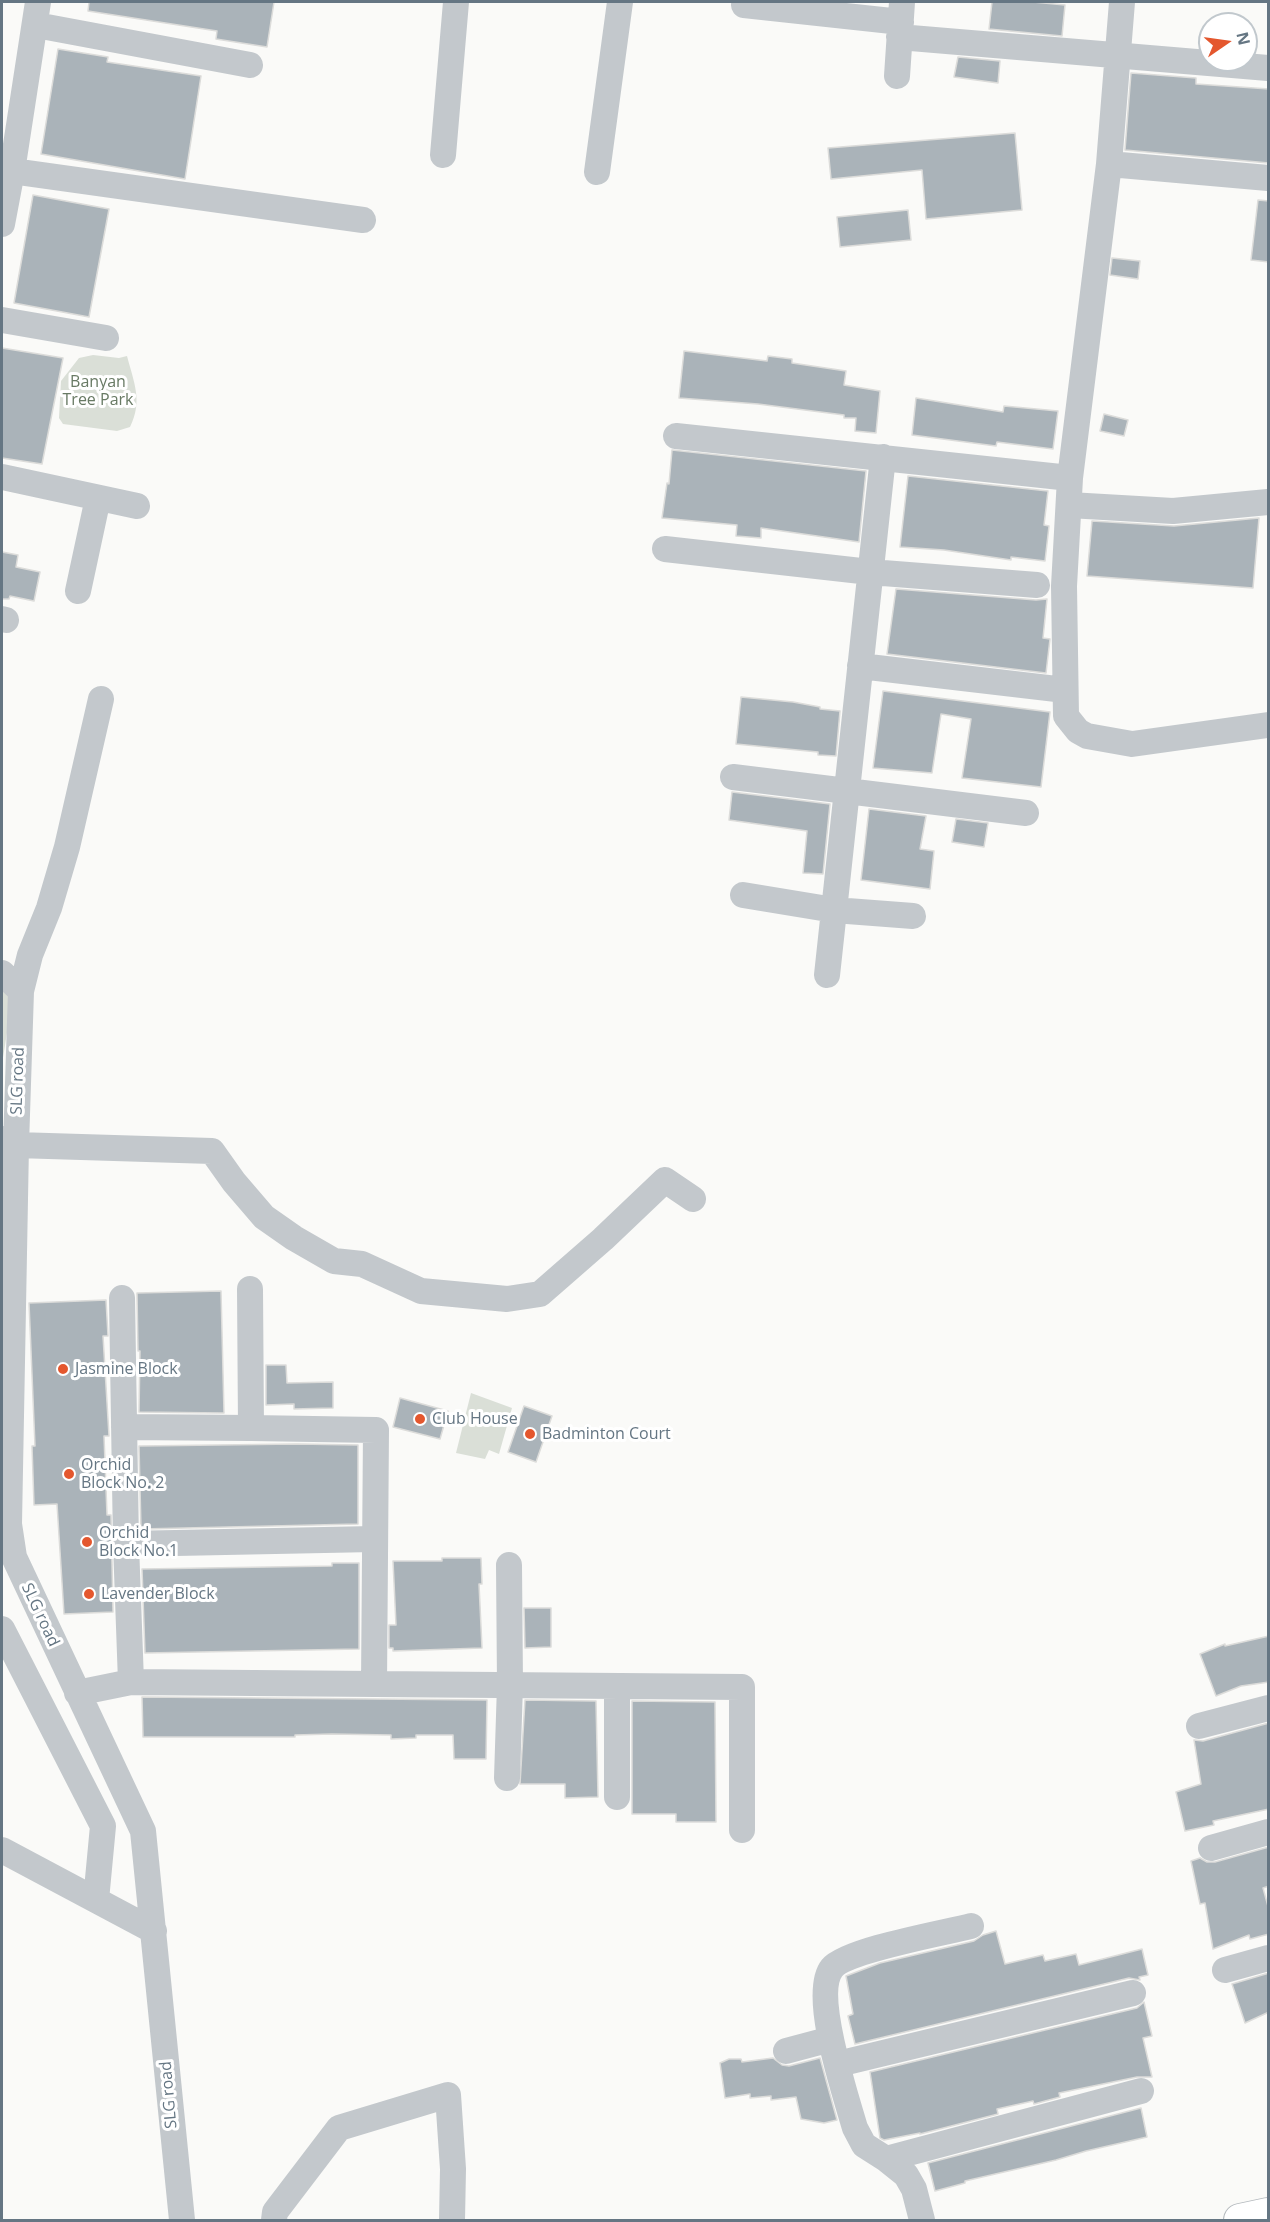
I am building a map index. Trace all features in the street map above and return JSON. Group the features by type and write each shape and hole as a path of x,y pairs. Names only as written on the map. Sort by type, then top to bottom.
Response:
{"main road":[{"path":"1240,2220 1269,2214"}],"street":[{"path":"443,155 456,2"},
{"path":"597,172 620,2"},
{"path":"1122,2 1109,164 1070,478 1064,586 1066,716 1078,731 1087,736 1132,744 1269,725"},
{"path":"744,5 901,20 1118,55 1269,68"},
{"path":"2,224 37,13 250,65"},
{"path":"897,76 901,20"},
{"path":"1109,164 1269,178"},
{"path":"12,171 363,220"},
{"path":"2,320 106,338"},
{"path":"676,436 1070,478"},
{"path":"827,975 883,457"},
{"path":"2,477 137,506"},
{"path":"78,591 98,498"},
{"path":"1069,504 1173,511 1269,502"},
{"path":"664,549 870,572 1037,585"},
{"path":"860,666 1065,690"},
{"name":"SLG road","path":"101,699 67,847 49,908 30,954 21,991 9,1142 9,1524 7,1547 14,1557 143,1831 182,2220"},
{"path":"733,777 1026,813"},
{"path":"743,895 834,910 913,916"},
{"path":"2,973 21,991"},
{"path":"9,1142 212,1151 234,1182 264,1217 294,1238 334,1261 362,1264 421,1291 507,1299 540,1294 603,1239 665,1180 693,1199"},
{"path":"250,1289 250,1428"},
{"path":"122,1298 131,1682"},
{"path":"124,1427 376,1430 374,1684"},
{"path":"126,1544 375,1539"},
{"path":"507,1778 510,1685 509,1565"},
{"path":"2,1629 103,1826 96,1900"},
{"path":"77,1693 131,1682 742,1687 742,1830"},
{"path":"617,1686 617,1797"},
{"path":"1198,1726 1269,1708"},
{"path":"1211,1848 1269,1832"},
{"path":"2,1850 154,1931"},
{"path":"922,2220 914,2189 906,2175 864,2145 859,2138 825,2015 827,1982 832,1968 852,1955 971,1926"},
{"path":"1225,1970 1269,1958"},
{"path":"838,2064 1133,1993"},
{"path":"786,2051 831,2039"},
{"path":"886,2159 1141,2091"},
{"path":"274,2220 275,2212 339,2128 448,2095 453,2169 452,2220"}],"green space":[{"name":"Banyan Tree Park","path":"93,355 119,358 127,356 137,400 130,427 117,431 63,424 59,418 61,381 79,358"},
{"path":"3,990 13,995 2,1064 2,992"},
{"path":"471,1393 512,1408 499,1454 489,1450 485,1459 456,1453"}],"building":[{"path":"89,2 274,2 267,47 216,39 217,31 88,11"},
{"path":"992,2 1065,5 1062,36 989,29"},
{"path":"58,49 108,57 107,62 201,76 185,179 41,154"},
{"path":"958,57 1000,61 998,83 954,77"},
{"path":"1131,73 1196,78 1196,84 1269,89 1269,163 1125,150"},
{"path":"1015,133 1022,210 926,219 922,170 831,179 828,148"},
{"path":"33,195 109,209 89,317 14,303"},
{"path":"1258,200 1269,201 1269,262 1251,260"},
{"path":"908,210 911,240 840,247 837,217"},
{"path":"1112,258 1140,261 1138,279 1110,275"},
{"path":"2,348 63,358 42,464 2,458"},
{"path":"684,351 767,361 768,356 792,359 792,363 846,371 844,385 880,391 876,433 855,431 856,418 844,418 844,415 758,404 679,398"},
{"path":"916,398 1003,412 1004,406 1058,411 1053,449 997,442 996,446 912,435"},
{"path":"1104,414 1128,420 1124,436 1100,431"},
{"path":"672,450 866,471 859,542 761,528 761,538 736,536 737,525 662,518 667,483 669,484"},
{"path":"908,476 1048,491 1044,525 1049,526 1045,561 1011,557 1011,560 944,550 900,547"},
{"path":"1259,518 1253,588 1087,576 1092,521 1174,526"},
{"path":"2,552 18,555 16,567 40,572 34,601 10,596 9,599 2,599"},
{"path":"896,589 1047,599 1043,638 1050,639 1046,673 887,654"},
{"path":"883,691 1050,712 1041,787 962,778 971,719 941,714 932,773 873,768"},
{"path":"741,697 793,702 840,711 836,756 818,755 818,752 736,744"},
{"path":"732,792 830,804 823,874 803,873 807,831 729,820"},
{"path":"869,809 926,816 920,849 934,851 930,889 861,880"},
{"path":"956,819 988,823 984,847 952,842"},
{"path":"221,1291 224,1413 139,1412 140,1351 138,1351 137,1293"},
{"path":"106,1300 108,1336 103,1336 109,1436 104,1436 107,1515 111,1515 113,1612 64,1614 57,1504 34,1505 32,1446 35,1446 29,1303"},
{"path":"266,1365 286,1365 287,1383 333,1382 333,1408 294,1409 294,1404 266,1405"},
{"name":"Club House","path":"400,1398 448,1411 440,1439 393,1427"},
{"name":"Badminton Court","path":"524,1406 552,1416 536,1462 508,1452"},
{"path":"358,1445 358,1524 141,1529 139,1446"},
{"path":"442,1558 481,1558 482,1584 479,1584 482,1648 393,1651 393,1648 389,1648 389,1625 396,1625 393,1561 442,1561"},
{"path":"332,1563 359,1563 359,1649 145,1653 142,1569 332,1566"},
{"path":"524,1608 551,1608 551,1647 525,1648"},
{"path":"1269,1636 1269,1682 1241,1686 1216,1696 1200,1654 1225,1644 1225,1646"},
{"path":"142,1697 487,1700 486,1759 454,1759 453,1735 416,1735 416,1738 391,1739 391,1735 332,1734 295,1735 295,1737 143,1737"},
{"path":"525,1700 596,1701 598,1797 565,1798 565,1784 520,1784"},
{"path":"632,1701 715,1702 716,1822 676,1822 676,1814 632,1814"},
{"path":"1269,1723 1269,1809 1213,1821 1214,1825 1185,1831 1176,1792 1201,1784 1194,1740 1203,1741"},
{"path":"1269,1847 1269,1886 1263,1888 1269,1910 1269,1934 1250,1939 1249,1935 1213,1949 1205,1903 1200,1904 1191,1861 1200,1858 1207,1862 1215,1862"},
{"path":"996,1931 1005,1964 1043,1955 1045,1961 1076,1954 1079,1965 1142,1949 1148,1975 1139,1977 1140,1980 1129,1978 855,2044 848,2016 853,2014 846,1976 880,1963 974,1941"},
{"path":"1269,1973 1269,2012 1245,2023 1232,1984"},
{"path":"1144,2002 1152,2036 1143,2038 1152,2077 1137,2077 1059,2093 1060,2097 1034,2104 1033,2101 997,2109 998,2114 920,2134 884,2140 880,2138 870,2072 1137,2008"},
{"path":"773,2058 782,2065 789,2066 820,2058 837,2120 824,2123 801,2119 796,2097 771,2100 771,2096 750,2098 750,2094 725,2098 720,2063 729,2059 741,2059 742,2062"},
{"path":"1141,2108 1147,2137 965,2181 965,2183 935,2191 928,2163"}],"place":[{"name":"Jasmine Block","path":"63,1369"},
{"name":"Club House","path":"420,1419"},
{"name":"Badminton Court","path":"530,1434"},
{"name":"Orchid Block No. 2","path":"69,1474"},
{"name":"Orchid Block No.1","path":"87,1542"},
{"name":"Lavender Block","path":"89,1594"}]}
